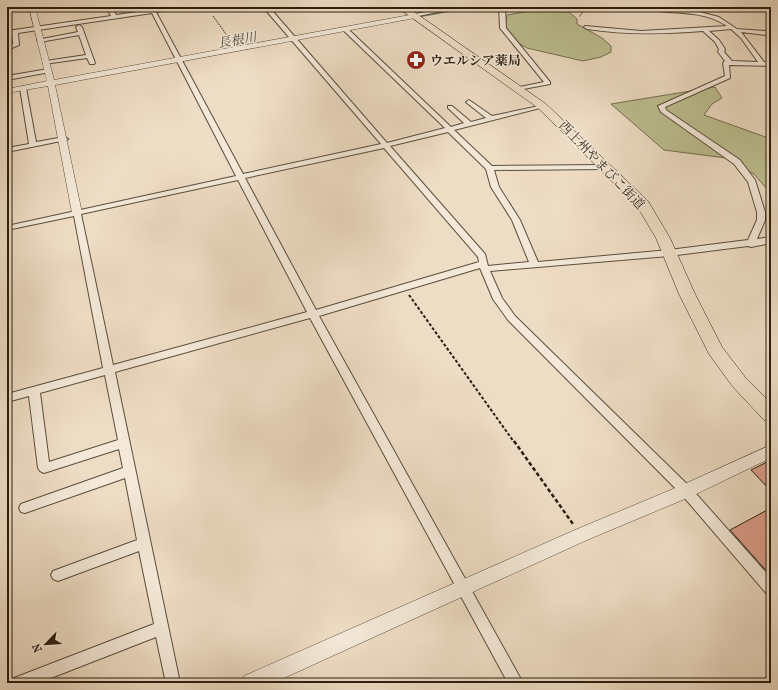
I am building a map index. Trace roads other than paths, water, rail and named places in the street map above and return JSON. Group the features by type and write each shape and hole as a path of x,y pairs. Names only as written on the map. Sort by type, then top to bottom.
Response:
{"highway":[{"name":"西上州やまびこ街道","path":"402,7 542,106 643,204 664,238 687,294 715,350 739,382 771,415"}],"street":[{"path":"32,7 64,139 108,369 173,683"},
{"path":"109,7 114,17"},
{"path":"7,33 114,17 148,10 183,7"},
{"path":"266,7 482,256 487,281 514,322 528,334 686,491 771,588"},
{"path":"7,91 461,7"},
{"path":"502,7 503,28 548,83 518,88"},
{"path":"646,7 707,15 721,20 746,41 762,63"},
{"path":"148,10 178,60 242,177 314,314 516,683"},
{"path":"79,26 92,63"},
{"path":"587,27 628,32 704,29 733,29 766,33 771,31"},
{"path":"345,29 490,168 495,187 516,220 535,265"},
{"path":"704,29 716,41 722,49 721,52 729,62"},
{"path":"7,48 16,45 15,32"},
{"path":"40,40 81,33"},
{"path":"7,78 89,56"},
{"path":"751,244 761,220 761,212 752,182 737,162 663,111 661,106 728,78 725,64 729,62 771,64"},
{"path":"23,88 33,145"},
{"path":"469,102 491,119"},
{"path":"7,228 242,177 542,106"},
{"path":"450,107 469,124"},
{"path":"7,150 64,139"},
{"path":"490,168 606,167"},
{"path":"7,398 483,267 535,265 670,253 770,242"},
{"path":"34,390 44,468 124,443"},
{"path":"251,683 581,535 686,491 771,451"},
{"path":"25,508 130,471"},
{"path":"58,574 144,543"},
{"path":"19,683 161,628"}],"waterway":[{"name":"長根川","path":"416,17 470,7"}],"place":[{"name":"ウエルシア薬局","path":"416,60"}]}
